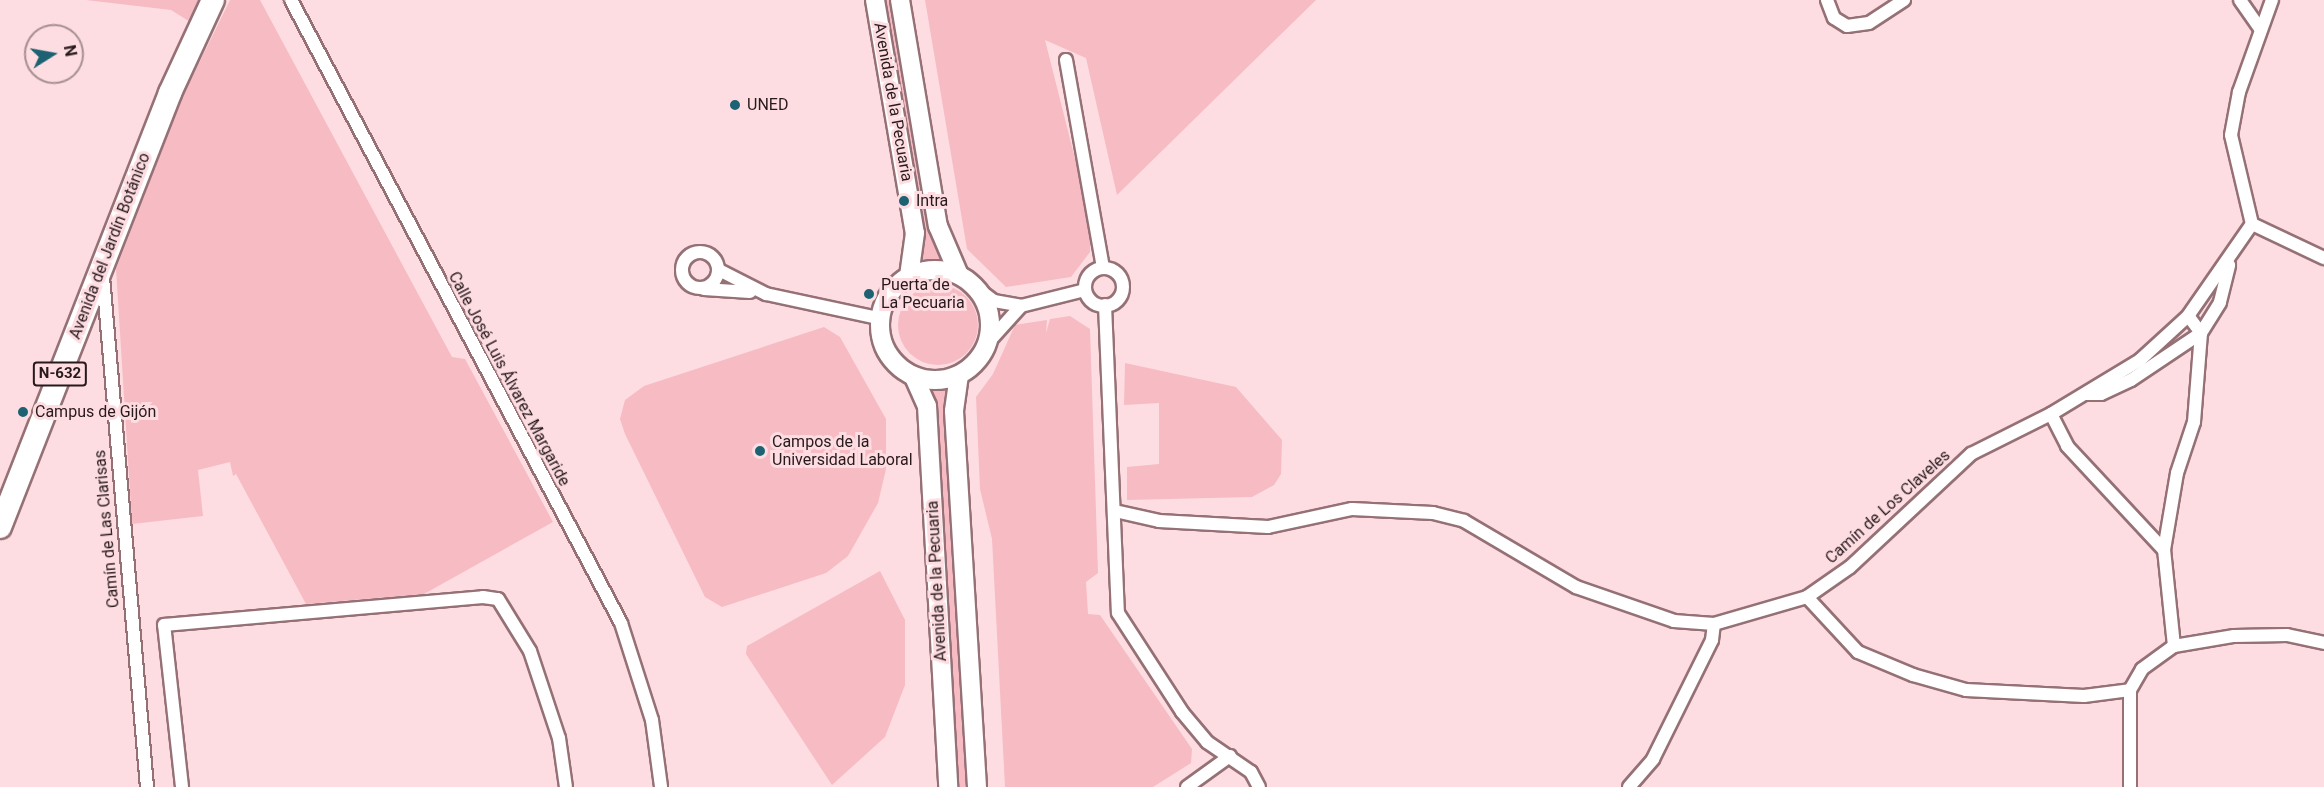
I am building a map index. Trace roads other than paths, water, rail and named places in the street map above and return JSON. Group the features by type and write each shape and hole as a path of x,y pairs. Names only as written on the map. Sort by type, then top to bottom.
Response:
{"highway":[{"name":"Avenida del Jardín Botánico","path":"0,527 6,500 213,0"}],"street":[{"name":"Calle José Luis Álvarez Margaride","path":"291,0 621,623 652,720 661,787"},
{"name":"Avenida de la Pecuaria","path":"875,0 915,233 909,276"},
{"name":"Avenida de la Pecuaria","path":"900,0 938,226 959,275"},
{"path":"1827,0 1834,18 1847,26 1869,23 1904,0"},
{"path":"2240,0 2260,29"},
{"path":"2272,0 2260,29 2231,135 2252,224 2324,258"},
{"path":"1066,60 1103,268"},
{"name":"Camín de Los Claveles","path":"1115,511 1159,522 1268,527 1352,509 1434,513 1464,521 1601,598 1674,621 1714,624 1807,597 1850,567 1971,454 2051,414 2140,360 2188,316 2230,260 2252,224"},
{"path":"766,294 719,270 707,253 685,259 683,277 702,289 766,294 878,318"},
{"path":"2085,394 2101,394 2131,380 2201,333 2220,302 2230,260"},
{"name":"Camín de Las Clarisas","path":"102,268 147,787"},
{"path":"1103,268 1115,272 1127,282 1118,300 1106,305 1091,300 1085,290 1091,273 1103,268"},
{"path":"702,289 712,285 719,270"},
{"path":"1022,306 959,375 927,381 914,377 884,347 878,318 894,288 909,276 940,270 959,275 994,300 1022,306 1050,297 1085,290"},
{"path":"978,290 989,312 986,346"},
{"path":"1106,305 1118,613 1182,712 1207,742 1251,772 1258,787"},
{"path":"2174,646 2164,550 2177,473 2194,422 2201,333 2188,316"},
{"name":"Avenida de la Pecuaria","path":"959,375 954,411 978,787"},
{"name":"Avenida de la Pecuaria","path":"914,377 927,406 948,787"},
{"path":"2051,414 2067,446 2164,550"},
{"path":"182,787 164,625 483,597 498,599 530,651 559,738 566,787"},
{"path":"1807,597 1858,652 1913,675 1966,690 2084,696 2130,690"},
{"path":"1629,787 1653,759 1712,640 1714,624"},
{"path":"2130,787 2130,690 2142,669 2174,646 2245,636 2287,635 2324,643"},
{"path":"1187,787 1230,756"}],"place":[{"name":"UNED","path":"735,105"},
{"name":"Intra","path":"904,201"},
{"name":"Puerta de La Pecuaria","path":"869,294"},
{"name":"Campus de Gijón","path":"23,412"},
{"name":"Campos de la Universidad Laboral","path":"760,451"}]}
